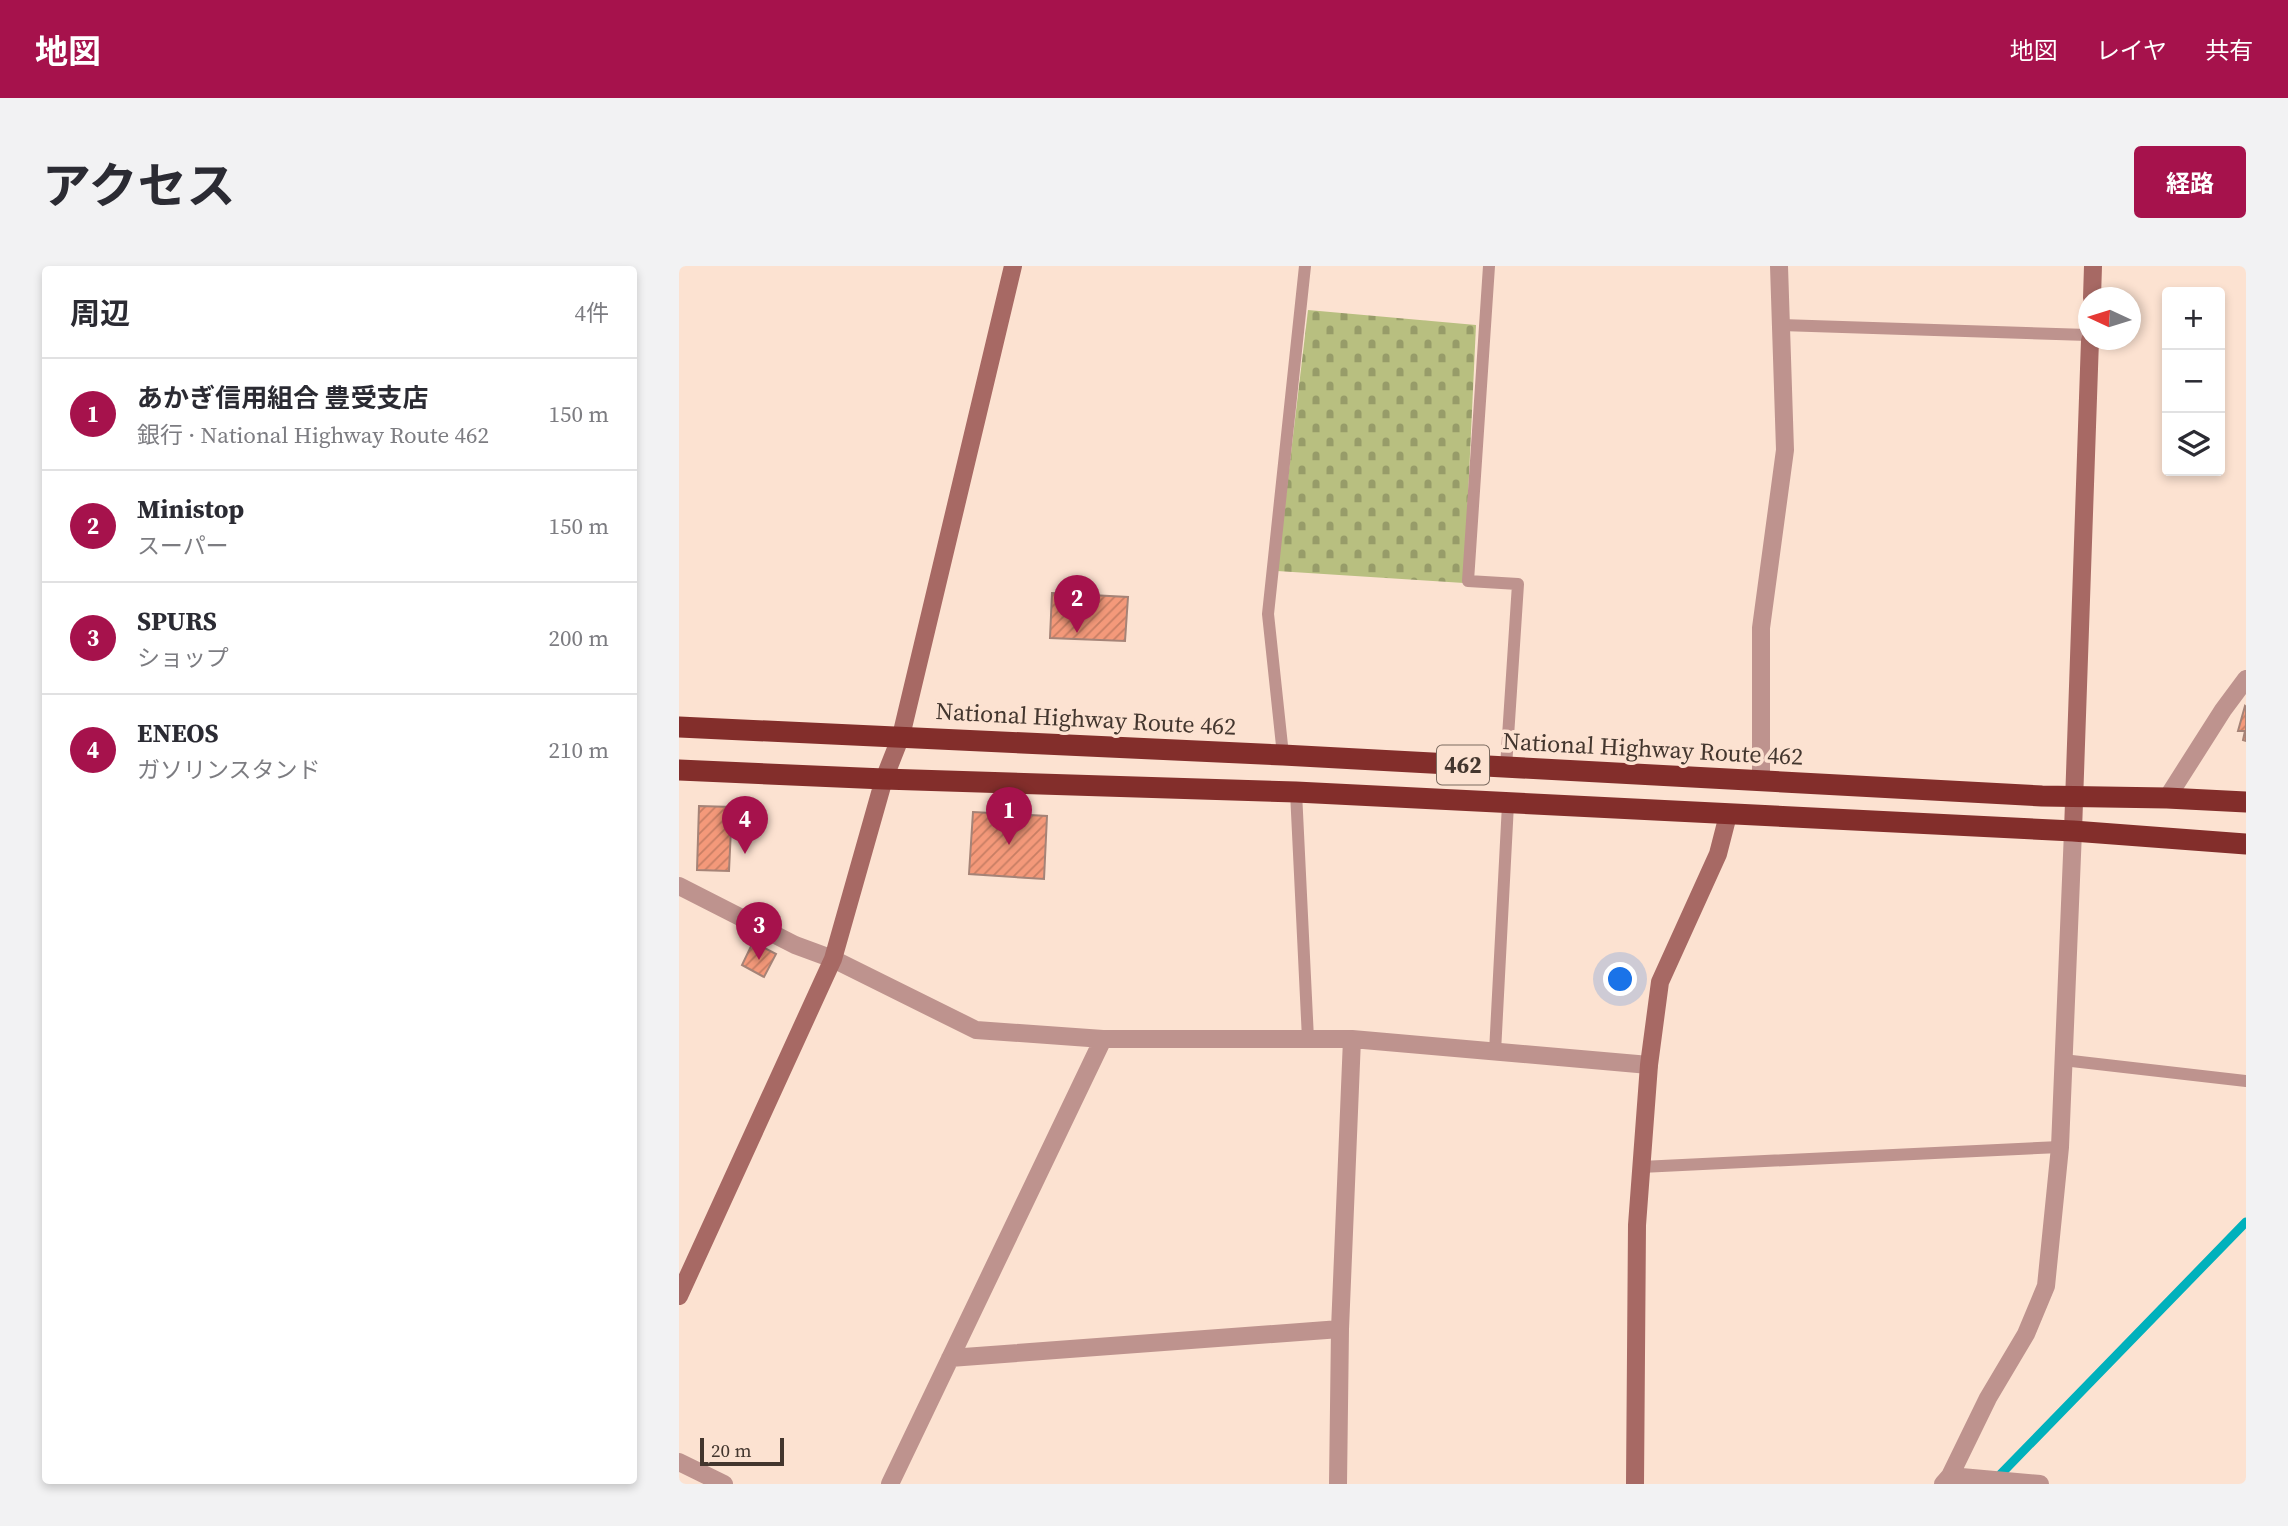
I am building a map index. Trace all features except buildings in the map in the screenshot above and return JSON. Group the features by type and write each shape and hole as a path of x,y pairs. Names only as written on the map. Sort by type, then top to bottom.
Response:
{"highway":[{"name":"National Highway Route 462","path":"679,727 1283,755 2074,798 2167,798 2246,802"},
{"name":"462","path":"679,770 1296,792 1728,816 2073,831 2246,844"}],"street":[{"path":"679,1296 833,958 884,779 901,736 1013,266"},
{"path":"1761,781 1761,628 1785,450 1779,266"},
{"path":"2092,287 2093,266"},
{"path":"2040,1484 1946,1480 1988,1398 2026,1334 2046,1286 2060,1147 2089,350"},
{"path":"2167,798 2246,679"},
{"path":"1635,1484 1637,1225 1649,1065 1660,982 1718,854 1728,816"},
{"path":"679,886 795,945 833,958 977,1030 1103,1039 1352,1039 1649,1065"},
{"path":"890,1484 1103,1039"},
{"path":"1338,1484 1340,1329 1352,1039"},
{"path":"950,1358 1340,1329"},
{"path":"679,1462 724,1484"}],"lane":[{"path":"1283,755 1268,614 1305,266"},
{"path":"1489,266 1468,581 1518,584 1506,767"},
{"path":"1781,325 2078,337"},
{"path":"1296,792 1308,1039"},
{"path":"1495,1052 1508,804"},
{"path":"2063,1060 2246,1081"},
{"path":"1641,1167 2060,1147"}],"green space":[{"path":"1308,310 1476,325 1464,583 1277,571"}],"waterway":[{"path":"1995,1480 2246,1222"}],"place":[{"name":"Ministop","path":"1077,633"},
{"name":"あかぎ信用組合 豊受支店","path":"1009,845"},
{"name":"ENEOS","path":"745,854"},
{"name":"SPURS","path":"759,960"}]}
